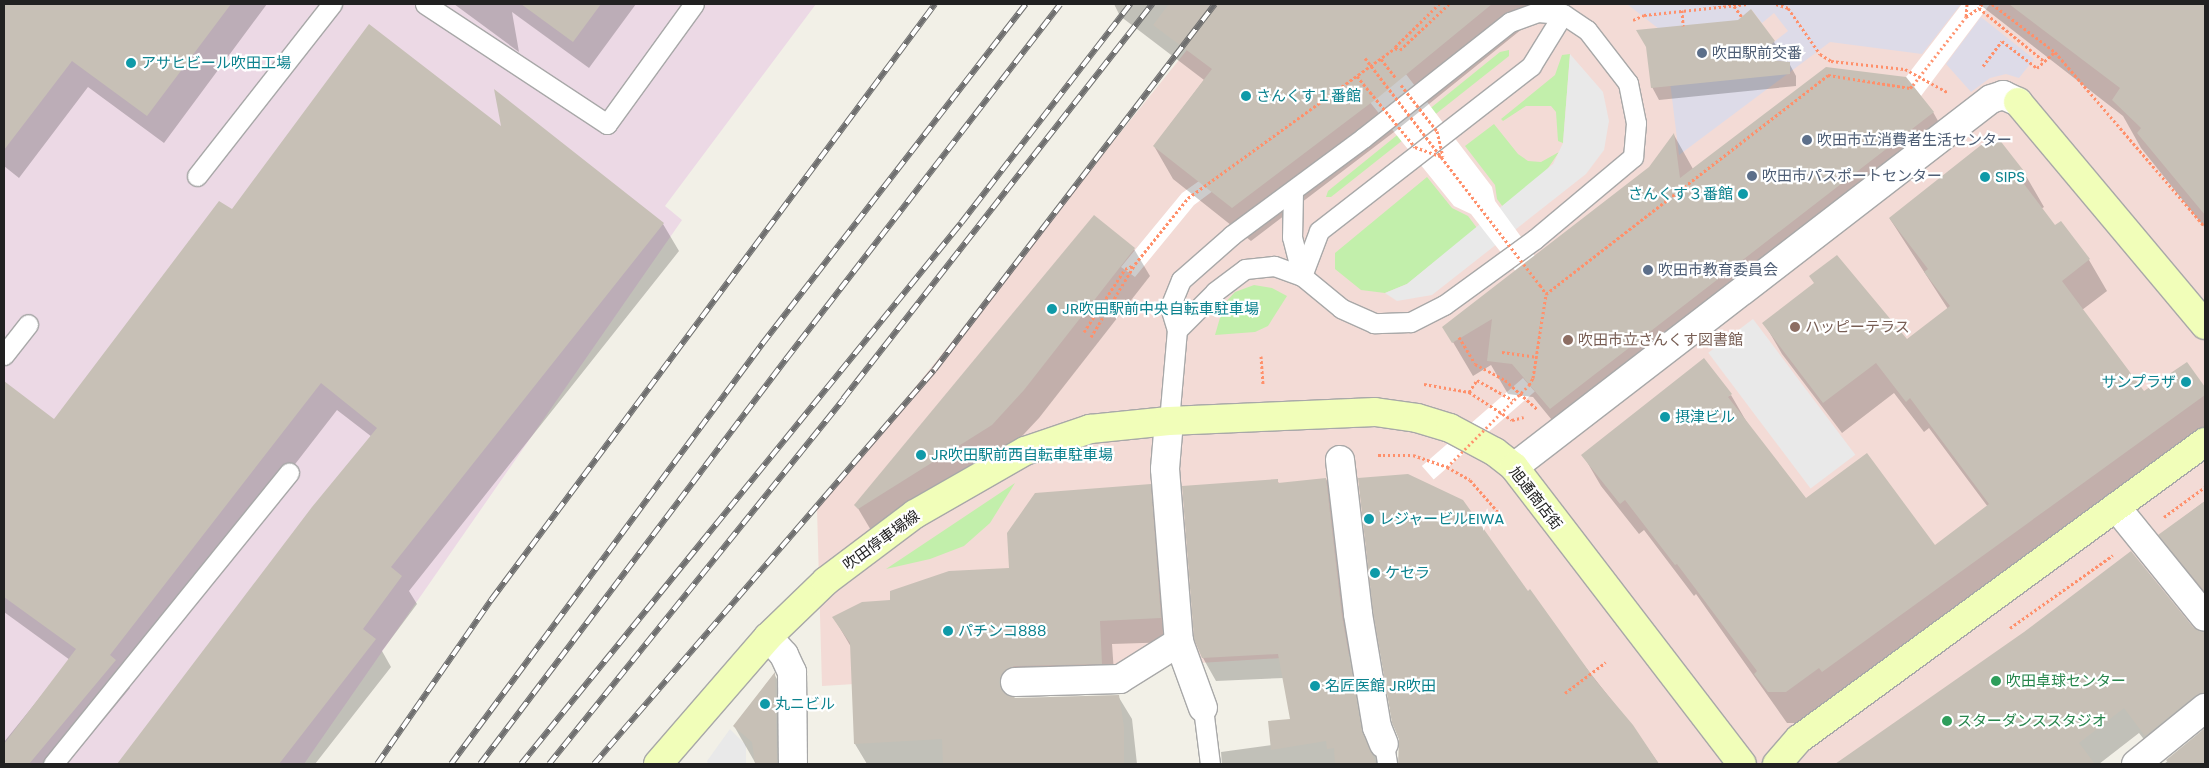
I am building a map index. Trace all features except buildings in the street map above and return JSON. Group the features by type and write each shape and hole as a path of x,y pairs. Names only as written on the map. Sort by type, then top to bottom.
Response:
{"street":[{"path":"1514,468 1991,99 2004,94 2018,102 2205,325"},
{"name":"旭通商店街","path":"1169,421 1375,412 1417,418 1450,428 1495,452 1514,468 1742,764"},
{"path":"1169,421 1165,469 1179,642 1203,708"},
{"name":"吹田停車場線","path":"658,764 768,637 826,581 915,514 1025,451 1090,430 1169,421"},
{"path":"1777,764 1799,739 2205,442"},
{"path":"1340,460 1358,614 1377,728 1386,754"},
{"path":"2116,507 2205,617"},
{"path":"768,637 784,655 792,672 793,764"},
{"path":"1015,682 1120,679 1179,642"},
{"path":"2136,764 2205,708"}],"lane":[{"path":"197,176 332,4"},
{"path":"425,4 607,124 694,4"},
{"path":"1169,421 1177,330 1170,307 1181,280 1232,235 1293,191 1510,22 1538,12 1563,14 1586,30 1628,83 1636,123 1632,158 1535,239 1444,305 1410,322 1374,322 1341,308 1302,276 1274,266 1245,269 1215,292 1177,330"},
{"path":"1302,276 1319,231 1531,66 1563,14"},
{"path":"1293,191 1292,237 1302,276"},
{"path":"4,355 28,324"},
{"path":"54,764 290,473"},
{"path":"1203,708 1210,764"}],"path":[{"path":"1091,337 1135,264 1188,198 1381,59 1395,48 1439,4"},
{"path":"1395,48 1400,50 1449,4"},
{"path":"1633,20 1644,15 1747,4"},
{"path":"1776,4 1788,8 1820,54 1831,61 1905,69 1952,94"},
{"path":"1966,17 1967,4"},
{"path":"1546,294 1828,75 1910,88 1966,17 1982,4"},
{"path":"1992,4 2055,52 2205,227"},
{"path":"1734,6 1742,17"},
{"path":"1979,8 2044,60"},
{"path":"1682,10 1684,26"},
{"path":"1979,72 2002,41 2037,68 2055,52"},
{"path":"1365,58 1443,157 1546,294 1536,357 1529,385 1447,467"},
{"path":"1381,59 1391,71"},
{"path":"1357,76 1415,147 1443,157"},
{"path":"1401,85 1437,131 1443,157"},
{"path":"1084,332 1125,269 1135,264"},
{"path":"1459,338 1476,364 1505,380 1540,412"},
{"path":"1502,352 1536,357"},
{"path":"1261,356 1264,388"},
{"path":"1469,392 1477,380 1512,400"},
{"path":"1424,384 1469,392 1512,420"},
{"path":"1378,455 1413,454 1447,467 1470,480 1499,513"},
{"path":"1565,693 1606,662"}],"shaded area":[{"path":"4,4 816,4 665,206 682,220 304,764 4,764"},
{"path":"1224,4 2205,4 2205,628 2016,764 1534,764 1444,648 822,686 817,509"},
{"path":"1627,4 1961,4 1922,54 1830,42 1679,155 1665,41 1659,29","holes":["1751,9 1762,23 1774,13 1788,31 1748,62"]},
{"path":"1981,17 2034,59 2019,78 2006,74 1990,78 1971,92 1946,64"},
{"path":"1570,54 1603,92 1609,121 1604,150 1586,174 1432,295 1397,301 1385,293 1407,284 1553,164 1563,143"},
{"path":"1753,319 1855,455 1811,488 1708,353"},
{"path":"730,729 746,745 746,764 708,764 707,761"}],"green space":[{"path":"1509,50 1509,56 1331,197 1326,197 1328,191 1500,52"},
{"path":"1570,54 1563,143 1558,141 1556,112 1551,106 1526,106 1503,121 1501,119 1555,75 1562,55"},
{"path":"1494,124 1518,154 1528,161 1541,162 1559,152 1544,174 1503,207 1497,199 1495,185 1465,146"},
{"path":"1427,177 1452,208 1468,216 1477,228 1407,284 1385,293 1361,290 1335,269 1335,253"},
{"path":"1254,285 1272,288 1287,296 1268,326 1255,332 1215,335 1224,304 1235,292"},
{"path":"1015,483 990,523 964,546 930,559 886,569"}],"pier":[{"path":"1418,4 1463,4 1437,37 1399,65 1492,187 1495,201 1550,277 1531,291 1471,214 1454,206 1356,85 1194,205 1135,277 1121,267 1182,193 1256,141"},
{"path":"1962,4 1990,4 1921,96 1906,77"},
{"path":"1523,378 1535,392 1434,479 1422,466"}],"railway":[{"path":"377,764 491,600 935,4"},
{"path":"451,764 762,344 1026,4"},
{"path":"480,764 786,359 1060,4"},
{"path":"521,764 961,223 1130,4"},
{"path":"549,764 843,399 1152,4"},
{"path":"594,764 934,370 1215,4"}],"place":[{"name":"吹田駅前交番","path":"1702,53"},
{"name":"アサヒビール吹田工場","path":"131,63"},
{"name":"さんくす１番館","path":"1246,96"},
{"name":"吹田市立消費者生活センター","path":"1807,140"},
{"name":"吹田市パスポートセンター","path":"1752,176"},
{"name":"SIPS","path":"1985,177"},
{"name":"さんくす３番館","path":"1743,194"},
{"name":"吹田市教育委員会","path":"1648,270"},
{"name":"JR吹田駅前中央自転車駐車場","path":"1052,309"},
{"name":"ハッピーテラス","path":"1795,327"},
{"name":"吹田市立さんくす図書館","path":"1568,340"},
{"name":"サンプラザ","path":"2186,382"},
{"name":"摂津ビル","path":"1665,417"},
{"name":"JR吹田駅前西自転車駐車場","path":"921,455"},
{"name":"レジャービルEIWA","path":"1369,519"},
{"name":"ケセラ","path":"1375,573"},
{"name":"パチンコ888","path":"948,631"},
{"name":"吹田卓球センター","path":"1996,681"},
{"name":"名匠医館 JR吹田","path":"1315,686"},
{"name":"丸ニビル","path":"765,704"},
{"name":"スターダンススタジオ","path":"1947,721"}]}
